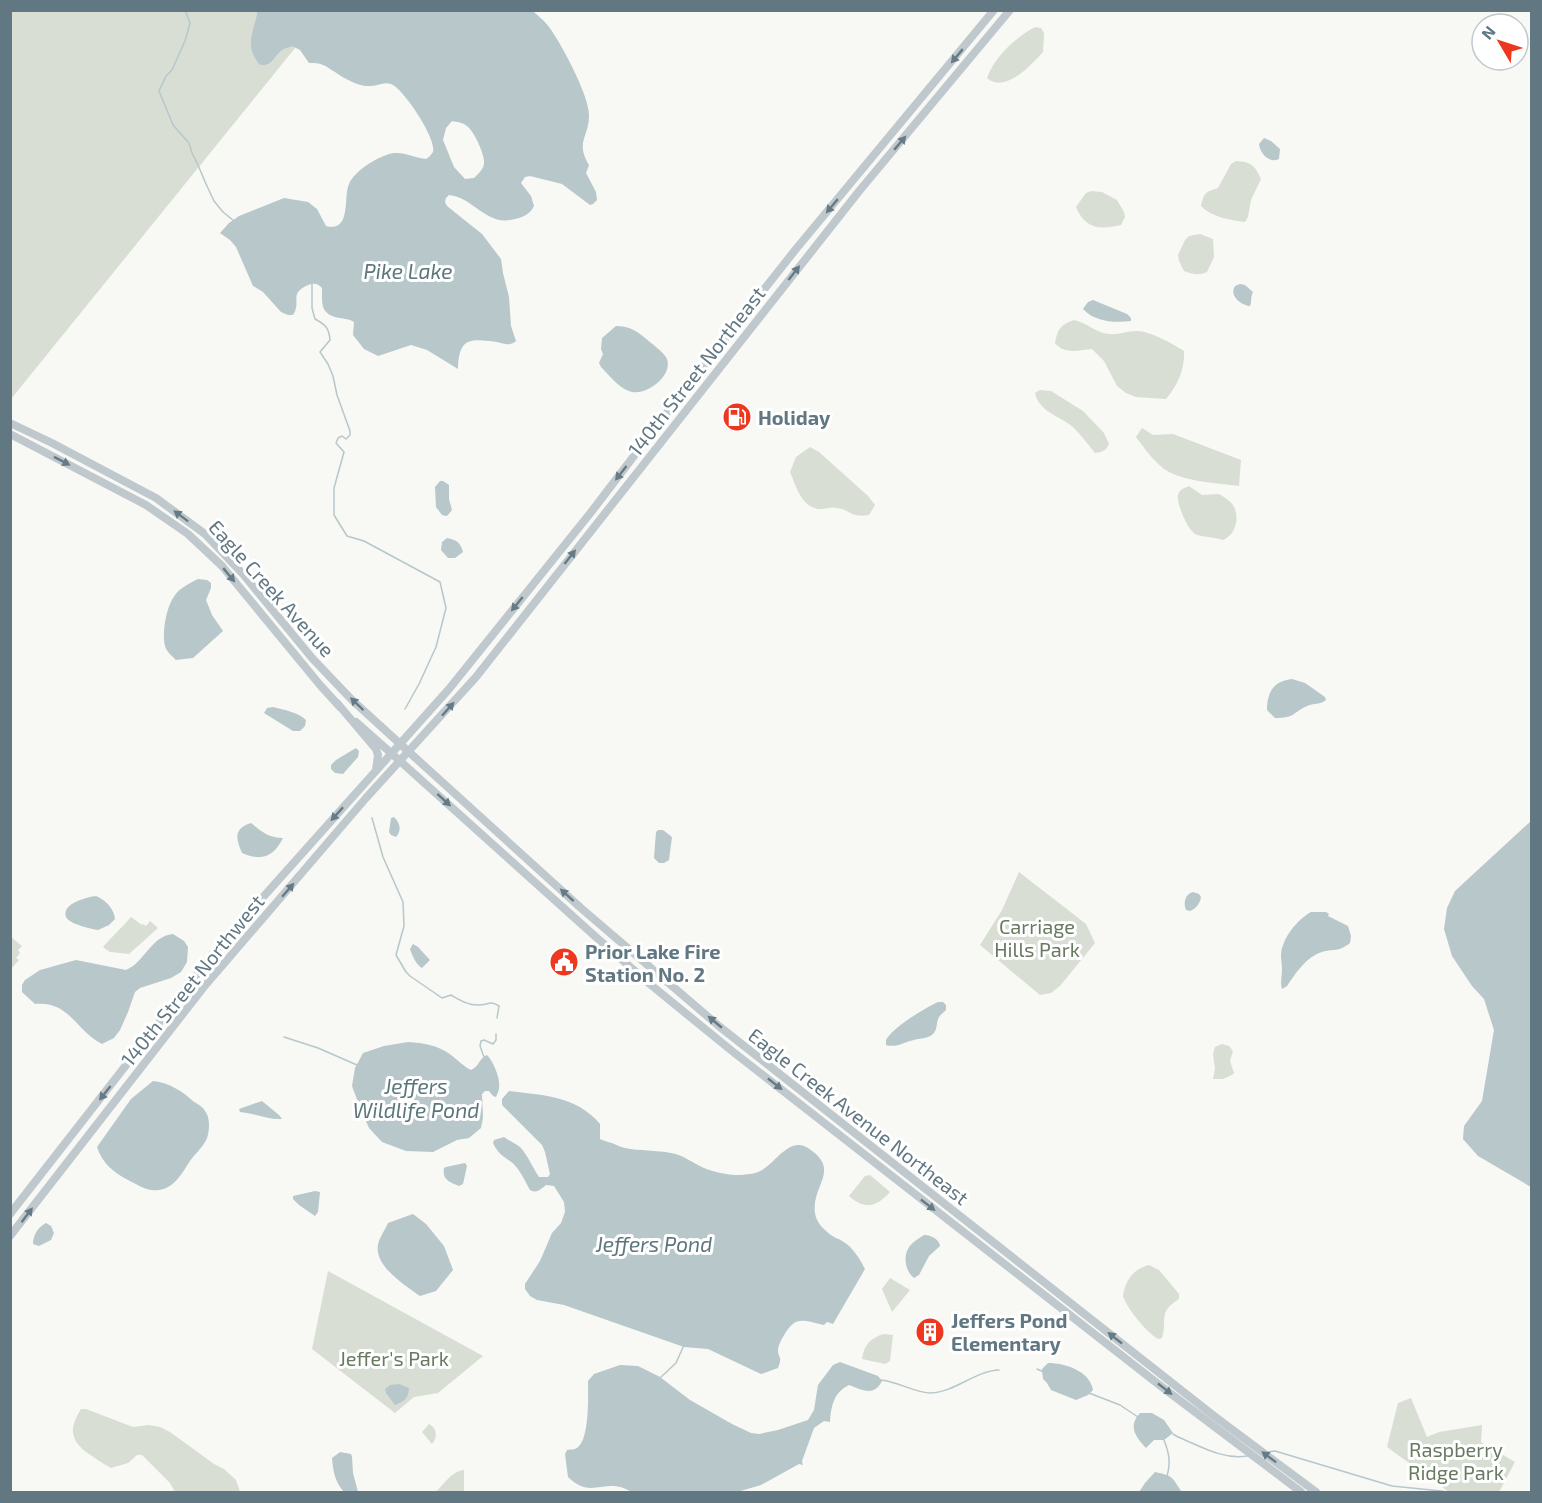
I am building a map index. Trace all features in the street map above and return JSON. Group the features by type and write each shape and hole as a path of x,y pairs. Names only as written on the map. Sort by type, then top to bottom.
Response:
{"main road":[{"name":"140th Street Northeast","path":"400,744 454,683 592,511 796,249 994,10"},
{"name":"140th Street Northeast","path":"409,752 476,677 860,190 1010,10"},
{"name":"Eagle Creek Avenue","path":"10,423 52,442 156,498 205,534 243,574 312,658 352,700 400,744"},
{"name":"Eagle Creek Avenue","path":"10,434 146,505 188,534 222,566 336,703 391,753"},
{"path":"336,703 376,749 378,755 376,770"},
{"name":"Eagle Creek Avenue Northeast","path":"400,744 582,909 720,1027 1205,1408 1316,1492"},
{"name":"140th Street Northwest","path":"10,1214 215,951 400,744"},
{"name":"140th Street Northwest","path":"10,1236 203,988 409,752"},
{"name":"Eagle Creek Avenue Northeast","path":"391,753 597,938 696,1022 945,1218 1301,1492"}],"green space":[{"path":"11,11 325,11 11,399"},
{"path":"1035,27 1041,28 1044,33 1043,52 1038,58 1017,76 1002,83 987,78 995,62 1006,48"},
{"path":"1236,161 1252,165 1261,179 1251,200 1245,222 1215,215 1201,206 1206,194 1218,188 1231,164"},
{"path":"1102,192 1117,200 1125,217 1121,225 1100,227 1084,220 1076,207 1086,193"},
{"path":"1200,234 1213,239 1214,257 1207,272 1195,274 1184,271 1178,255 1189,236"},
{"path":"1074,320 1109,334 1137,331 1148,333 1184,351 1180,376 1166,399 1136,397 1126,393 1117,386 1104,361 1092,349 1072,351 1059,347 1055,343 1059,331"},
{"path":"1040,390 1051,391 1083,411 1104,433 1109,444 1107,448 1095,453 1073,427 1041,405 1035,393"},
{"path":"1142,428 1153,435 1173,434 1241,460 1239,486 1194,480 1169,472 1155,461 1136,437"},
{"path":"810,447 819,452 868,496 875,505 869,515 854,515 835,508 818,509 803,500 790,472 796,457"},
{"path":"1189,486 1202,495 1219,494 1233,505 1236,521 1233,531 1227,538 1223,540 1192,532 1183,516 1178,499 1180,491"},
{"name":"Carriage Hills Park","path":"1019,872 1086,924 1095,943 1060,986 1051,993 1040,995 980,945 1002,910"},
{"path":"131,917 146,926 150,921 158,928 129,954 110,952 103,947 110,939"},
{"path":"11,937 22,946 16,958 19,960 11,969"},
{"path":"1222,1044 1229,1046 1233,1051 1230,1061 1234,1073 1223,1079 1213,1079 1215,1069 1213,1054 1215,1047"},
{"path":"870,1175 890,1192 875,1204 865,1205 849,1196 865,1176"},
{"path":"1149,1265 1159,1270 1179,1294 1179,1299 1168,1308 1164,1316 1164,1331 1162,1338 1159,1339 1138,1320 1123,1296 1131,1276 1138,1269"},
{"name":"Jeffer's Park","path":"328,1271 483,1356 438,1393 414,1397 395,1413 312,1349"},
{"path":"890,1278 910,1290 892,1312 882,1289"},
{"path":"884,1334 893,1335 890,1361 885,1364 862,1359 864,1349 869,1342"},
{"name":"Raspberry Ridge Park","path":"1411,1398 1427,1437 1439,1432 1482,1425 1481,1442 1515,1462 1499,1492 1449,1492 1387,1447 1398,1403"},
{"path":"81,1409 133,1427 149,1425 170,1432 224,1469 236,1480 240,1492 175,1492 170,1483 142,1455 137,1455 128,1463 111,1468 86,1452 76,1442 73,1427"},
{"path":"429,1424 436,1433 432,1444 422,1432"},
{"path":"464,1470 464,1492 436,1492 452,1476"}],"water":[{"name":"Pike Lake","path":"257,11 533,11 547,25 574,70 585,96 589,116 583,151 589,165 586,173 596,192 597,200 590,205 562,184 530,176 525,177 521,183 531,196 534,206 529,213 518,218 496,219 466,201 449,195 445,202 482,234 501,259 509,297 511,326 516,341 512,344 479,340 467,342 461,351 458,369 427,350 411,345 378,356 364,349 353,335 354,322 333,317 326,311 322,304 322,288 319,285 308,285 298,292 293,315 281,312 263,292 253,286 236,247 220,233 229,223 239,216 284,198 308,202 317,209 326,226 334,227 343,219 349,184 362,169 388,154 402,153 426,159 433,152 430,136 425,126 403,94 391,84 364,86 355,83 325,66 309,63 300,50 292,46 282,50 270,63 260,65 251,47","holes":["452,121 469,128 481,150 484,165 474,178 465,179 454,167 443,140 446,128"]},
{"path":"1264,138 1280,149 1279,159 1272,160 1263,154 1259,144"},
{"path":"1240,284 1253,292 1250,306 1239,302 1234,296 1235,286"},
{"path":"1093,300 1127,314 1131,321 1112,322 1093,317 1083,309 1088,302"},
{"path":"616,326 642,335 666,357 667,371 663,378 650,388 643,391 629,391 617,384 601,367 599,363 603,354 602,338"},
{"path":"440,481 449,485 452,510 447,516 442,515 436,507 435,487"},
{"path":"447,538 458,542 462,549 463,552 455,558 448,558 441,550 442,542"},
{"path":"198,579 211,583 206,600 212,615 223,631 193,658 176,660 165,646 167,613 177,592"},
{"path":"1292,679 1305,683 1326,700 1307,706 1290,716 1275,718 1267,710 1270,693 1280,682"},
{"path":"273,707 299,715 306,720 305,726 300,731 293,731 264,713 267,708"},
{"path":"356,748 359,751 358,757 343,774 335,773 331,769 331,765 336,760"},
{"path":"394,817 400,827 396,837 389,832 391,818"},
{"path":"1531,821 1531,1187 1478,1156 1463,1139 1464,1126 1482,1101 1494,1030 1484,999 1472,986 1452,956 1444,929 1447,908 1455,891"},
{"path":"251,823 269,835 283,838 271,854 255,857 242,853 238,843 239,831"},
{"path":"658,830 663,830 672,837 669,860 664,863 659,863 654,858"},
{"path":"1193,892 1199,894 1200,901 1192,910 1186,910 1185,899"},
{"path":"96,896 106,902 113,912 115,919 109,925 98,930 68,920 66,912 71,904"},
{"path":"1311,912 1326,912 1328,916 1348,926 1351,936 1350,943 1339,949 1316,954 1282,989 1281,955 1284,942 1296,925"},
{"path":"173,934 184,941 188,947 187,962 181,972 135,992 120,1030 114,1038 102,1044 64,1012 47,1004 35,1004 22,992 25,980 40,970 76,960 126,970 133,966 159,939"},
{"path":"413,944 430,960 422,968 416,962 410,949"},
{"path":"938,1002 946,1005 946,1010 939,1017 936,1030 931,1036 897,1045 886,1045 886,1040 895,1029"},
{"name":"Jeffers Wildlife Pond","path":"408,1042 441,1049 471,1070 487,1055 492,1061 499,1080 499,1090 496,1097 489,1091 482,1094 481,1128 469,1138 457,1140 433,1152 406,1151 382,1142 369,1128 352,1086 355,1068 363,1053 384,1046"},
{"path":"153,1081 185,1094 204,1110 209,1124 206,1141 179,1177 168,1187 154,1190 146,1189 113,1170 102,1158 97,1147 131,1099"},
{"name":"Jeffers Pond","path":"509,1091 558,1098 570,1102 591,1115 600,1124 600,1139 625,1148 676,1154 720,1173 738,1175 754,1173 767,1167 783,1152 795,1145 808,1148 818,1156 824,1171 815,1203 817,1220 828,1233 849,1246 865,1269 833,1324 795,1322 787,1330 779,1345 778,1368 761,1374 708,1349 684,1347 564,1305 537,1300 530,1296 525,1289 525,1284 540,1261 552,1233 561,1223 565,1212 564,1202 554,1186 546,1185 537,1191 530,1190 522,1174 500,1154 493,1143 494,1140 504,1137 521,1148 539,1177 548,1177 550,1174 542,1145 502,1105 502,1099"},
{"path":"262,1101 282,1119 240,1112 239,1109"},
{"path":"465,1163 467,1166 463,1184 459,1186 445,1178 444,1168"},
{"path":"320,1192 318,1212 315,1216 299,1205 293,1196"},
{"path":"413,1214 426,1224 444,1246 453,1270 436,1291 420,1296 392,1275 378,1253 379,1242 388,1223"},
{"path":"46,1223 51,1226 54,1233 51,1240 39,1246 33,1244 36,1232"},
{"path":"924,1235 934,1238 940,1246 929,1256 919,1275 914,1278 907,1269 906,1253 915,1241"},
{"path":"840,1362 878,1376 882,1381 871,1391 849,1385 840,1391 834,1400 830,1422 824,1421 814,1428 802,1461 803,1465 799,1464 761,1485 737,1492 633,1492 617,1486 590,1488 580,1486 568,1477 565,1454 567,1450 577,1448 584,1436 588,1381 594,1374 620,1365 638,1366 660,1377 690,1400 732,1424 751,1433 759,1434 808,1420 814,1410 818,1385 833,1365"},
{"path":"1048,1363 1076,1369 1087,1378 1093,1390 1076,1400 1051,1390 1043,1379 1042,1369"},
{"path":"399,1384 409,1388 409,1392 405,1399 395,1405 385,1389 390,1385"},
{"path":"1140,1413 1152,1413 1164,1420 1173,1433 1164,1440 1154,1440 1146,1448 1134,1431 1134,1422"},
{"path":"340,1452 351,1454 358,1492 344,1492 337,1480 332,1458"},
{"path":"1155,1472 1171,1477 1181,1492 1139,1492"}],"waterway":[{"path":"185,10 190,23 185,41 172,70 166,76 159,91 173,125 189,143 214,201 234,221"},
{"path":"312,284 312,308 315,319 326,327 330,336 330,340 320,352 333,376 350,431 346,439 342,436 336,443 344,452 334,488 334,515 347,536 364,541 440,582 446,608 436,647 405,709"},
{"path":"372,818 383,857 403,902 404,926 396,955 406,972 442,998 451,995 472,1005 496,1004 499,1006 497,1018"},
{"path":"484,1057 480,1046 481,1041 493,1044 496,1034"},
{"path":"284,1037 318,1048 357,1065"},
{"path":"661,1377 676,1363 684,1345"},
{"path":"1037,1369 1044,1372"},
{"path":"880,1380 931,1393 940,1392 990,1371 999,1370"},
{"path":"1089,1393 1120,1405 1138,1417"},
{"path":"1173,1434 1220,1454 1247,1456"},
{"path":"1164,1440 1169,1458 1167,1476"},
{"path":"1267,1452 1275,1451 1392,1486 1446,1492"}],"place":[{"name":"Holiday","path":"737,417"},
{"name":"Prior Lake Fire Station No. 2","path":"564,962"},
{"name":"Jeffers Pond Elementary","path":"930,1332"}]}
